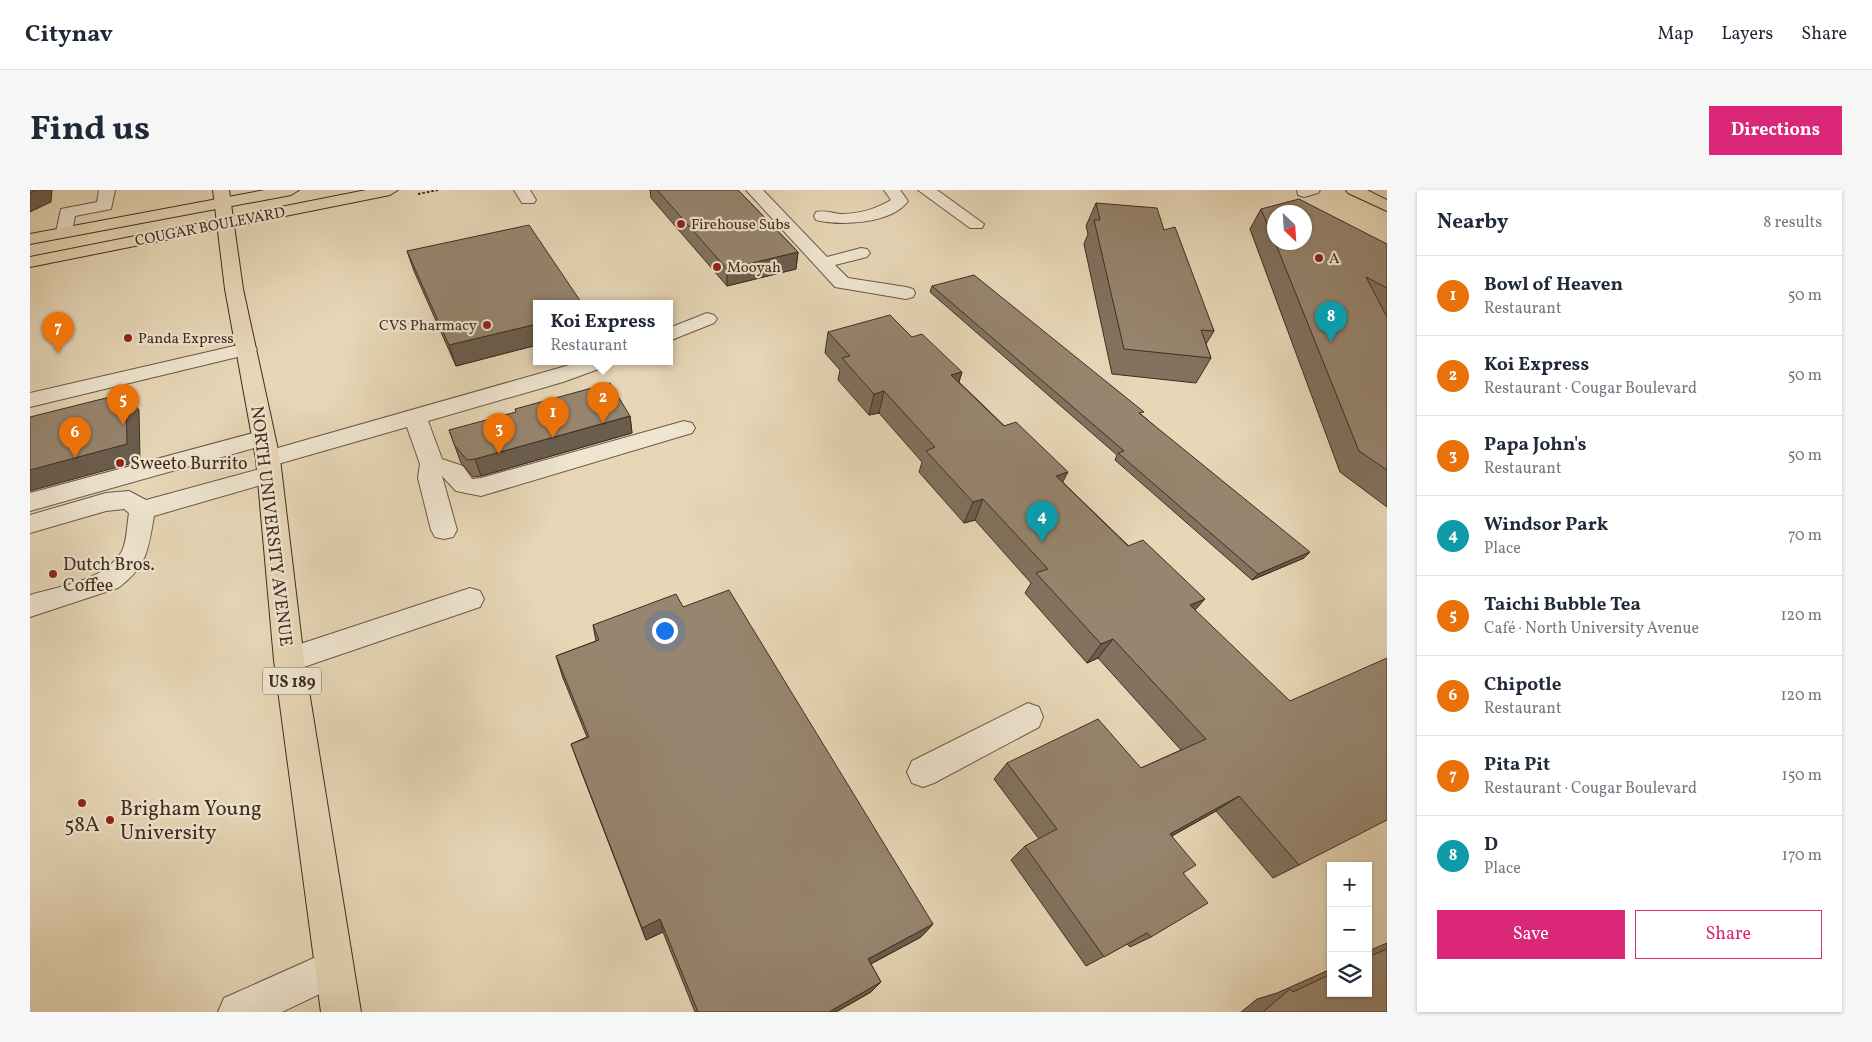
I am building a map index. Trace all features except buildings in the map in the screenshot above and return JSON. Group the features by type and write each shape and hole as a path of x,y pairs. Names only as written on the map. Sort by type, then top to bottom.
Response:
{"main road":[{"name":"COUGAR BOULEVARD","path":"30,239 221,196 291,190"},
{"name":"COUGAR BOULEVARD","path":"30,262 390,190"},
{"path":"1354,190 1387,206"},
{"name":"NORTH UNIVERSITY AVENUE","path":"221,196 234,289 267,457 289,660 341,1012"}],"lane":[{"path":"65,232 67,213 105,206 107,190"},
{"path":"754,190 842,283 906,293"},
{"path":"822,216 851,218 889,208 900,201 892,190"},
{"path":"926,190 976,224"},
{"path":"823,262 861,253"},
{"path":"673,316 707,319 673,333"},
{"path":"30,400 247,349"},
{"path":"30,502 267,457 415,417 562,370 586,365"},
{"path":"415,417 432,464 430,478 444,530"},
{"path":"432,464 455,472 458,480 468,488 481,487 684,428"},
{"path":"142,510 267,457"},
{"path":"30,524 106,502 129,500 142,510"},
{"path":"30,606 87,589 108,581 114,576 135,553 142,510"},
{"path":"289,660 470,599"},
{"path":"923,772 1028,718"},
{"path":"238,1012 334,968"}],"place":[{"name":"Firehouse Subs","path":"681,224"},
{"name":"A","path":"1319,258"},
{"name":"Mooyah","path":"717,267"},
{"name":"CVS Pharmacy","path":"487,325"},
{"name":"Panda Express","path":"128,338"},
{"name":"D","path":"1331,342"},
{"name":"Pita Pit","path":"58,353"},
{"name":"Koi Express","path":"603,423"},
{"name":"Taichi Bubble Tea","path":"123,425"},
{"name":"Bowl of Heaven","path":"553,438"},
{"name":"Papa John's","path":"499,454"},
{"name":"Chipotle","path":"75,458"},
{"name":"Sweeto Burrito","path":"120,463"},
{"name":"Windsor Park","path":"1042,542"},
{"name":"Dutch Bros. Coffee","path":"53,574"},
{"name":"58A","path":"82,803"},
{"name":"Brigham Young University","path":"110,820"}]}
